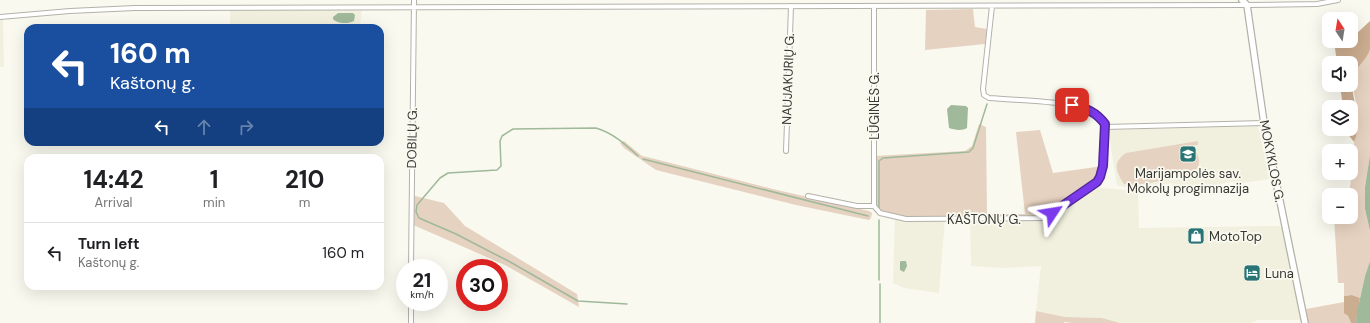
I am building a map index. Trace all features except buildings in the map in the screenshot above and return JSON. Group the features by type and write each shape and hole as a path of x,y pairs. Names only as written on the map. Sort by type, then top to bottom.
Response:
{"main road":[{"path":"1242,0 1247,3"},
{"name":"MOKYKLOS G.","path":"1247,3 1264,123 1306,323"}],"street":[{"name":"DOBILŲ G.","path":"411,259 414,0"},
{"path":"996,0 983,89 984,95 989,98 1057,103 1081,107 1094,113 1101,119 1105,127 1264,123"},
{"path":"0,17 136,8 874,7 1247,3 1317,4 1338,0"},
{"name":"NAUJAKURIŲ G.","path":"786,151 791,6"},
{"name":"LŪGINĖS G.","path":"874,7 874,206"},
{"name":"KAŠTONŲ G.","path":"874,206 880,213 906,219 1042,218 1057,210 1097,182 1103,166 1103,139 1105,127"},
{"path":"808,196 857,206 874,206"},
{"path":"411,311 411,323"}],"shaded area":[{"path":"362,8 360,24 230,24 230,10"},
{"path":"973,9 975,27 987,29 985,44 925,50 926,10"},
{"path":"338,13 353,13 355,15 354,21 343,23 335,21 333,17"},
{"path":"0,18 3,18 4,67 0,67"},
{"path":"1370,21 1369,53 1358,69 1358,56 1336,56 1335,48 1358,48 1358,32"},
{"path":"1370,50 1370,155 1365,187 1365,209 1370,231 1370,261 1360,298 1352,295 1344,296 1344,283 1338,283 1334,224 1358,224 1358,188 1350,188 1351,180 1358,180 1358,144 1354,144 1356,136 1358,136 1358,100 1355,100 1354,92 1358,92 1359,66"},
{"path":"1341,92 1353,92 1355,100 1342,100"},
{"path":"951,105 966,106 968,108 967,128 958,130 949,128 947,109"},
{"path":"979,124 986,127 987,214 1025,214 1016,132 1040,130 1053,173 1103,166 1097,182 1042,218 906,219 876,210 874,156 965,151 972,146"},
{"name":"Marijampolės sav. Mokolų progimnazija","path":"1258,126 1269,179 1237,184 1236,181 1175,193 1172,183 1136,190 1117,185 1108,130"},
{"path":"1349,136 1357,136 1354,142"},
{"path":"624,141 642,156 777,190 869,211 872,213 871,218 869,220 796,205 656,170 624,148 620,143"},
{"path":"1198,141 1198,145 1192,146 1198,155 1199,163 1197,169 1185,176 1133,185 1124,184 1117,171 1117,164 1119,160 1126,153"},
{"path":"1370,155 1370,231 1365,209 1365,187"},
{"path":"1091,187 1138,191 1139,228 1280,226 1284,230 1301,320 1258,320 1251,323 1120,323 1102,318 1065,317 1036,311 1041,266 1003,268 971,266 970,218 1043,218 1059,214"},
{"path":"411,195 444,203 465,226 577,294 579,307 508,267 508,259 491,259 411,224"},
{"path":"895,216 945,219 939,293 904,288 893,283"},
{"path":"901,261 906,261 907,266 904,272 900,270"},
{"path":"1370,261 1370,323 1356,323 1365,276"},
{"path":"1352,295 1360,298 1356,323 1351,323 1348,316 1344,313 1344,296"},
{"path":"1344,302 1344,312 1348,316 1351,323 1308,323 1306,309"},
{"path":"1036,311 1065,317 1102,318 1120,323 1035,323"}],"waterway":[{"path":"879,208 879,161 883,158 969,152 973,148 987,104"},
{"path":"627,304 578,301 512,263 456,234 419,218 416,212 417,205 440,178 448,173 497,170 501,166 500,141 502,136 513,129 596,128 613,136 638,156"},
{"path":"643,159 868,216"},
{"path":"879,220 879,280"},
{"path":"880,284 880,323"}],"place":[{"name":"Marijampolės sav. Mokolų progimnazija","path":"1188,154"},
{"name":"MotoTop","path":"1196,236"},
{"name":"Luna","path":"1252,273"}],"route":[{"path":"1052,213 1097,182 1103,166 1103,139 1105,124 1088,109 1072,105"}]}
